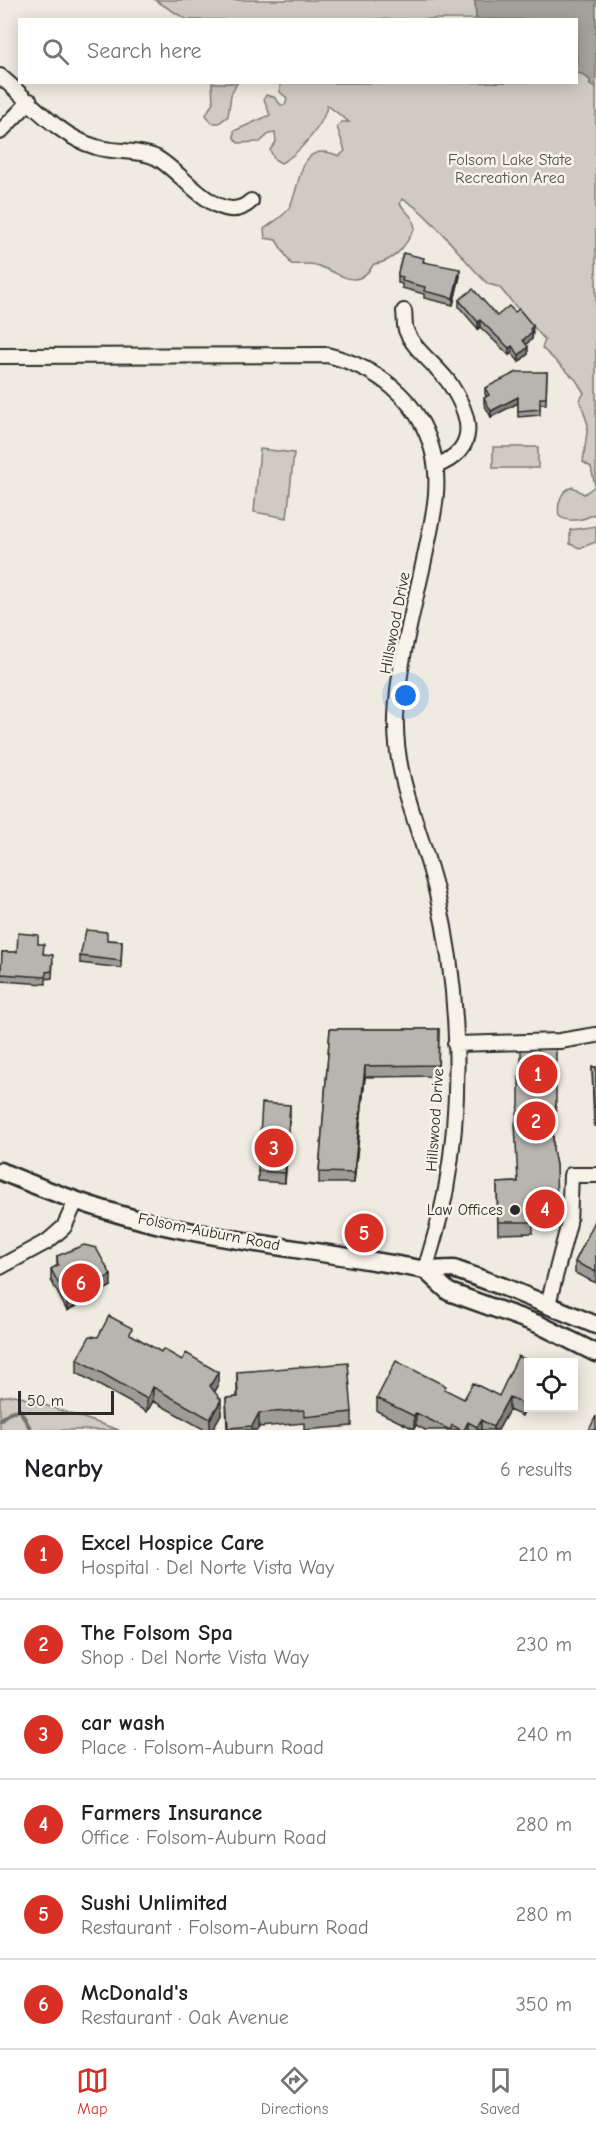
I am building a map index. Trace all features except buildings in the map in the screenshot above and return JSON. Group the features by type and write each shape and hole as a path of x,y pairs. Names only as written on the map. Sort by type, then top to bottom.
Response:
{"main road":[{"name":"Folsom-Auburn Road","path":"0,1171 76,1201 201,1234 425,1270 454,1269 548,1304 596,1325"},
{"path":"425,1270 449,1292 538,1324 596,1353"}],"street":[{"path":"0,76 80,142 98,148 156,157 215,205 233,209 246,206 251,201"},
{"path":"0,132 30,101"},
{"path":"404,311 406,330 450,384 467,420 465,444 453,459 435,465"},
{"name":"Hillswood Drive","path":"0,357 308,353 345,359 378,375 405,400 425,430 435,465 436,502 398,691 397,744 406,797 426,854 445,934 455,1044 456,1107 452,1153 442,1206 425,1270"},
{"path":"455,1044 560,1041 596,1035"},
{"path":"548,1304 569,1223 571,1175 596,1175"},
{"path":"0,1267 48,1241 64,1227 76,1201"}],"green space":[{"path":"155,0 475,0 476,18 184,18"},
{"name":"Folsom Lake State Recreation Area","path":"578,73 590,80 590,85 596,88 596,513 583,519 573,520 559,516 559,503 565,491 573,487 584,494 595,486 591,467 583,462 588,425 580,400 584,393 576,380 542,348 545,340 499,287 488,284 412,204 402,199 400,204 412,218 415,228 408,241 394,256 374,264 360,278 346,278 312,264 291,264 276,240 265,238 264,229 289,208 308,158 315,153 325,152 339,156 345,151 337,127 341,122 349,122 327,105 321,121 310,138 281,163 274,159 270,150 276,142 275,133 269,134 260,142 238,143 234,138 234,131 270,115 264,99 266,95 274,97 281,105 285,105 287,98 280,92 280,84 578,84"},
{"path":"212,84 236,84 231,95 228,116 219,123 212,123 206,115 213,102"},
{"path":"493,447 538,447 538,468 493,468"},
{"path":"260,449 294,453 287,518 254,512"},
{"path":"596,526 596,542 580,548 570,544 570,530"},
{"path":"15,1395 119,1430 0,1430 0,1397"}],"shaded area":[{"path":"475,0 596,0 596,88 590,85 590,80 578,73 578,18 476,18"}],"waterway":[{"path":"0,1420 10,1412 20,1410 31,1430"}],"place":[{"name":"Excel Hospice Care","path":"538,1074"},
{"name":"The Folsom Spa","path":"536,1121"},
{"name":"car wash","path":"274,1148"},
{"name":"Farmers Insurance","path":"545,1209"},
{"name":"Law Offices","path":"515,1210"},
{"name":"Sushi Unlimited","path":"364,1233"},
{"name":"McDonald's","path":"81,1283"}]}
